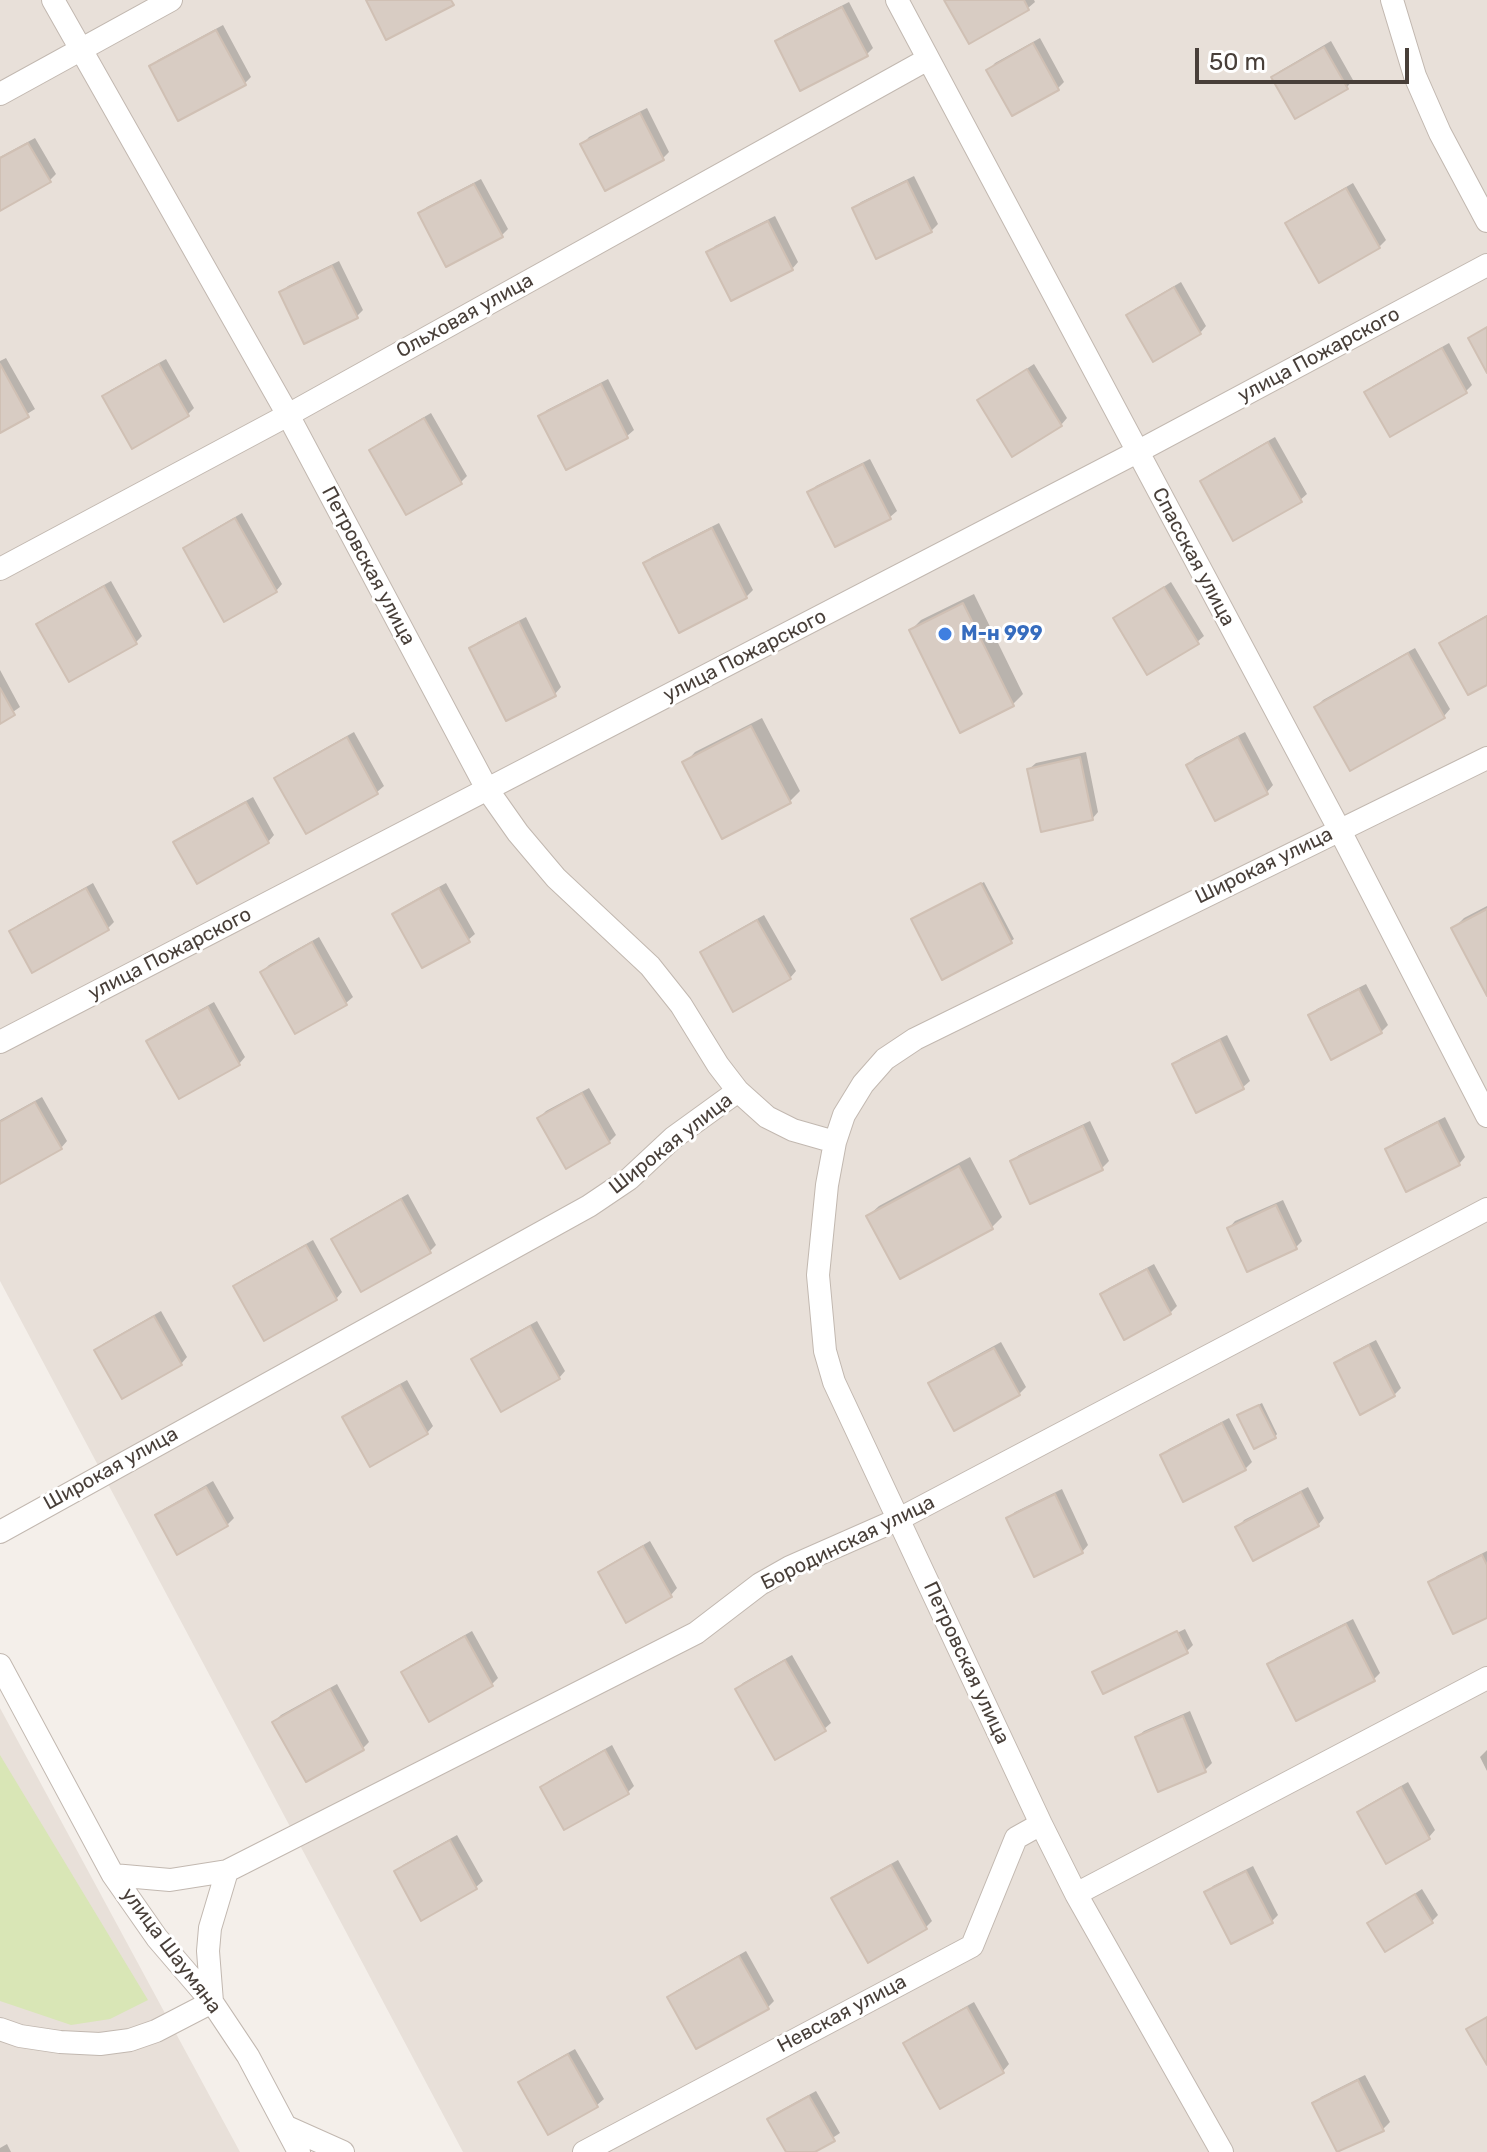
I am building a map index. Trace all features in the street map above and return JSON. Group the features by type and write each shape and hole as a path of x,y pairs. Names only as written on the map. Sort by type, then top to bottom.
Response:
{"street":[{"name":"Петровская улица","path":"53,0 288,415 487,789 518,833 556,878 650,966 681,1005 738,1091"},
{"path":"0,94 171,0"},
{"name":"Спасская улица","path":"897,0 1339,829 1487,1116"},
{"path":"1392,0 1421,90 1487,221"},
{"name":"Ольховая улица","path":"0,569 288,415 928,59"},
{"name":"улица Пожарского","path":"0,1042 1137,452 1487,265"},
{"name":"Широкая улица","path":"0,1532 589,1206 629,1179 673,1138 738,1091 767,1117 793,1130 835,1142 844,1115 863,1084 885,1059 915,1039 1487,758"},
{"name":"Петровская улица","path":"835,1142 827,1185 818,1275 825,1351 834,1382 1076,1894 1222,2152"},
{"name":"Бородинская улица","path":"113,1875 170,1880 227,1871 696,1633 760,1584 790,1567 899,1519 1487,1209"},
{"name":"улица Шаумяна","path":"0,1665 113,1875 157,1938 212,2002 248,2056 299,2152"},
{"path":"1076,1894 1487,1678"},
{"name":"Невская улица","path":"584,2152 972,1946 1016,1838 1041,1824"},
{"path":"0,2029 20,2036 60,2042 100,2044 130,2040 156,2031 212,2002 208,1951 210,1928 227,1871"},
{"path":"287,2127 343,2152"}],"shaded area":[{"path":"0,0 1487,0 1487,2152 463,2152 0,1281"},
{"path":"0,1708 240,2152 0,2152"}],"green space":[{"path":"0,1755 148,2000 110,2019 71,2025 0,2001"}],"building":[{"path":"366,0 451,0 454,5 386,40"},
{"path":"944,0 1024,0 1029,10 969,44"},
{"path":"842,7 868,56 800,91 775,41"},
{"path":"216,30 246,85 178,121 149,66"},
{"path":"1033,43 1059,90 1012,116 986,70"},
{"path":"1324,47 1348,89 1295,119 1271,77"},
{"path":"640,113 664,160 605,191 580,144"},
{"path":"28,143 51,182 0,211 0,158"},
{"path":"907,181 932,232 876,259 852,208"},
{"path":"474,184 503,237 446,267 418,213"},
{"path":"1346,188 1380,248 1319,283 1285,223"},
{"path":"768,221 793,270 731,301 706,252"},
{"path":"332,266 358,318 304,344 279,292"},
{"path":"1174,287 1201,334 1153,362 1126,315"},
{"path":"1487,327 1487,373 1468,338"},
{"path":"1442,348 1467,393 1390,437 1364,392"},
{"path":"0,364 29,417 0,433"},
{"path":"159,364 189,416 132,449 102,396"},
{"path":"1027,369 1062,426 1012,457 977,400"},
{"path":"601,384 628,438 566,470 538,416"},
{"path":"424,418 462,484 406,515 369,450"},
{"path":"1268,442 1302,502 1233,541 1200,481"},
{"path":"863,464 891,519 835,547 807,492"},
{"path":"235,518 277,592 224,622 183,548"},
{"path":"712,528 747,598 679,633 643,563"},
{"path":"104,586 137,644 69,682 36,624"},
{"path":"1164,587 1199,644 1147,675 1113,618"},
{"path":"963,603 1014,706 960,733 909,630"},
{"path":"1487,616 1487,685 1468,695 1439,643"},
{"path":"519,622 556,696 506,721 469,648"},
{"path":"1408,653 1445,718 1350,771 1314,707"},
{"path":"0,688 15,715 0,724"},
{"path":"751,726 791,803 722,839 682,762"},
{"path":"347,737 378,794 306,834 274,778"},
{"path":"1238,737 1268,794 1215,821 1186,765"},
{"path":"1080,757 1093,820 1041,832 1027,769"},
{"path":"246,802 269,843 197,884 173,842"},
{"path":"981,883 1012,943 942,980 911,919"},
{"path":"86,888 109,930 32,973 9,931"},
{"path":"439,888 470,942 422,968 392,914"},
{"path":"1487,909 1487,996 1451,928"},
{"path":"757,920 791,979 733,1012 700,952"},
{"path":"312,942 347,1005 295,1034 260,972"},
{"path":"1359,989 1382,1033 1331,1060 1308,1015"},
{"path":"208,1007 240,1065 179,1099 146,1041"},
{"path":"1220,1040 1244,1089 1196,1113 1172,1064"},
{"path":"582,1093 610,1143 566,1169 537,1118"},
{"path":"35,1102 62,1149 0,1184 0,1122"},
{"path":"1438,1122 1460,1165 1406,1192 1385,1149"},
{"path":"1083,1126 1103,1170 1030,1204 1010,1161"},
{"path":"959,1166 993,1229 900,1279 866,1216"},
{"path":"401,1199 431,1253 361,1292 331,1239"},
{"path":"1276,1205 1297,1249 1247,1272 1227,1228"},
{"path":"306,1245 337,1300 264,1341 233,1286"},
{"path":"1147,1269 1171,1314 1124,1340 1100,1294"},
{"path":"154,1316 182,1365 122,1399 94,1350"},
{"path":"530,1326 560,1379 501,1412 471,1359"},
{"path":"1369,1345 1395,1396 1360,1415 1334,1363"},
{"path":"994,1348 1020,1395 954,1431 928,1383"},
{"path":"400,1385 428,1434 370,1467 342,1417"},
{"path":"1259,1405 1276,1438 1254,1449 1237,1415"},
{"path":"1222,1423 1246,1470 1183,1502 1160,1455"},
{"path":"206,1487 228,1526 177,1555 155,1515"},
{"path":"1301,1492 1319,1526 1253,1561 1235,1527"},
{"path":"1055,1494 1083,1553 1034,1577 1006,1518"},
{"path":"643,1546 672,1597 626,1623 598,1572"},
{"path":"1482,1555 1487,1565 1487,1618 1453,1634 1428,1582"},
{"path":"1346,1624 1375,1681 1296,1721 1267,1664"},
{"path":"1177,1631 1188,1653 1103,1694 1092,1672"},
{"path":"465,1636 493,1686 429,1722 401,1672"},
{"path":"785,1660 826,1731 775,1760 735,1689"},
{"path":"330,1689 364,1750 306,1782 272,1722"},
{"path":"1183,1716 1206,1772 1158,1792 1135,1737"},
{"path":"605,1750 629,1794 564,1830 540,1787"},
{"path":"1401,1787 1430,1839 1386,1864 1357,1812"},
{"path":"450,1840 477,1889 421,1921 394,1871"},
{"path":"891,1865 927,1929 868,1963 831,1898"},
{"path":"1246,1871 1273,1923 1231,1944 1204,1892"},
{"path":"1415,1894 1433,1923 1385,1952 1367,1923"},
{"path":"739,1956 769,2009 696,2049 667,1997"},
{"path":"967,2007 1004,2073 940,2109 903,2043"},
{"path":"1487,2017 1487,2065 1466,2029"},
{"path":"568,2054 598,2107 548,2135 518,2082"},
{"path":"1358,2080 1384,2131 1337,2152 1312,2103"},
{"path":"809,2096 835,2141 815,2152 786,2152 767,2119"}],"place":[{"name":"М-н 999","path":"945,634"}]}
